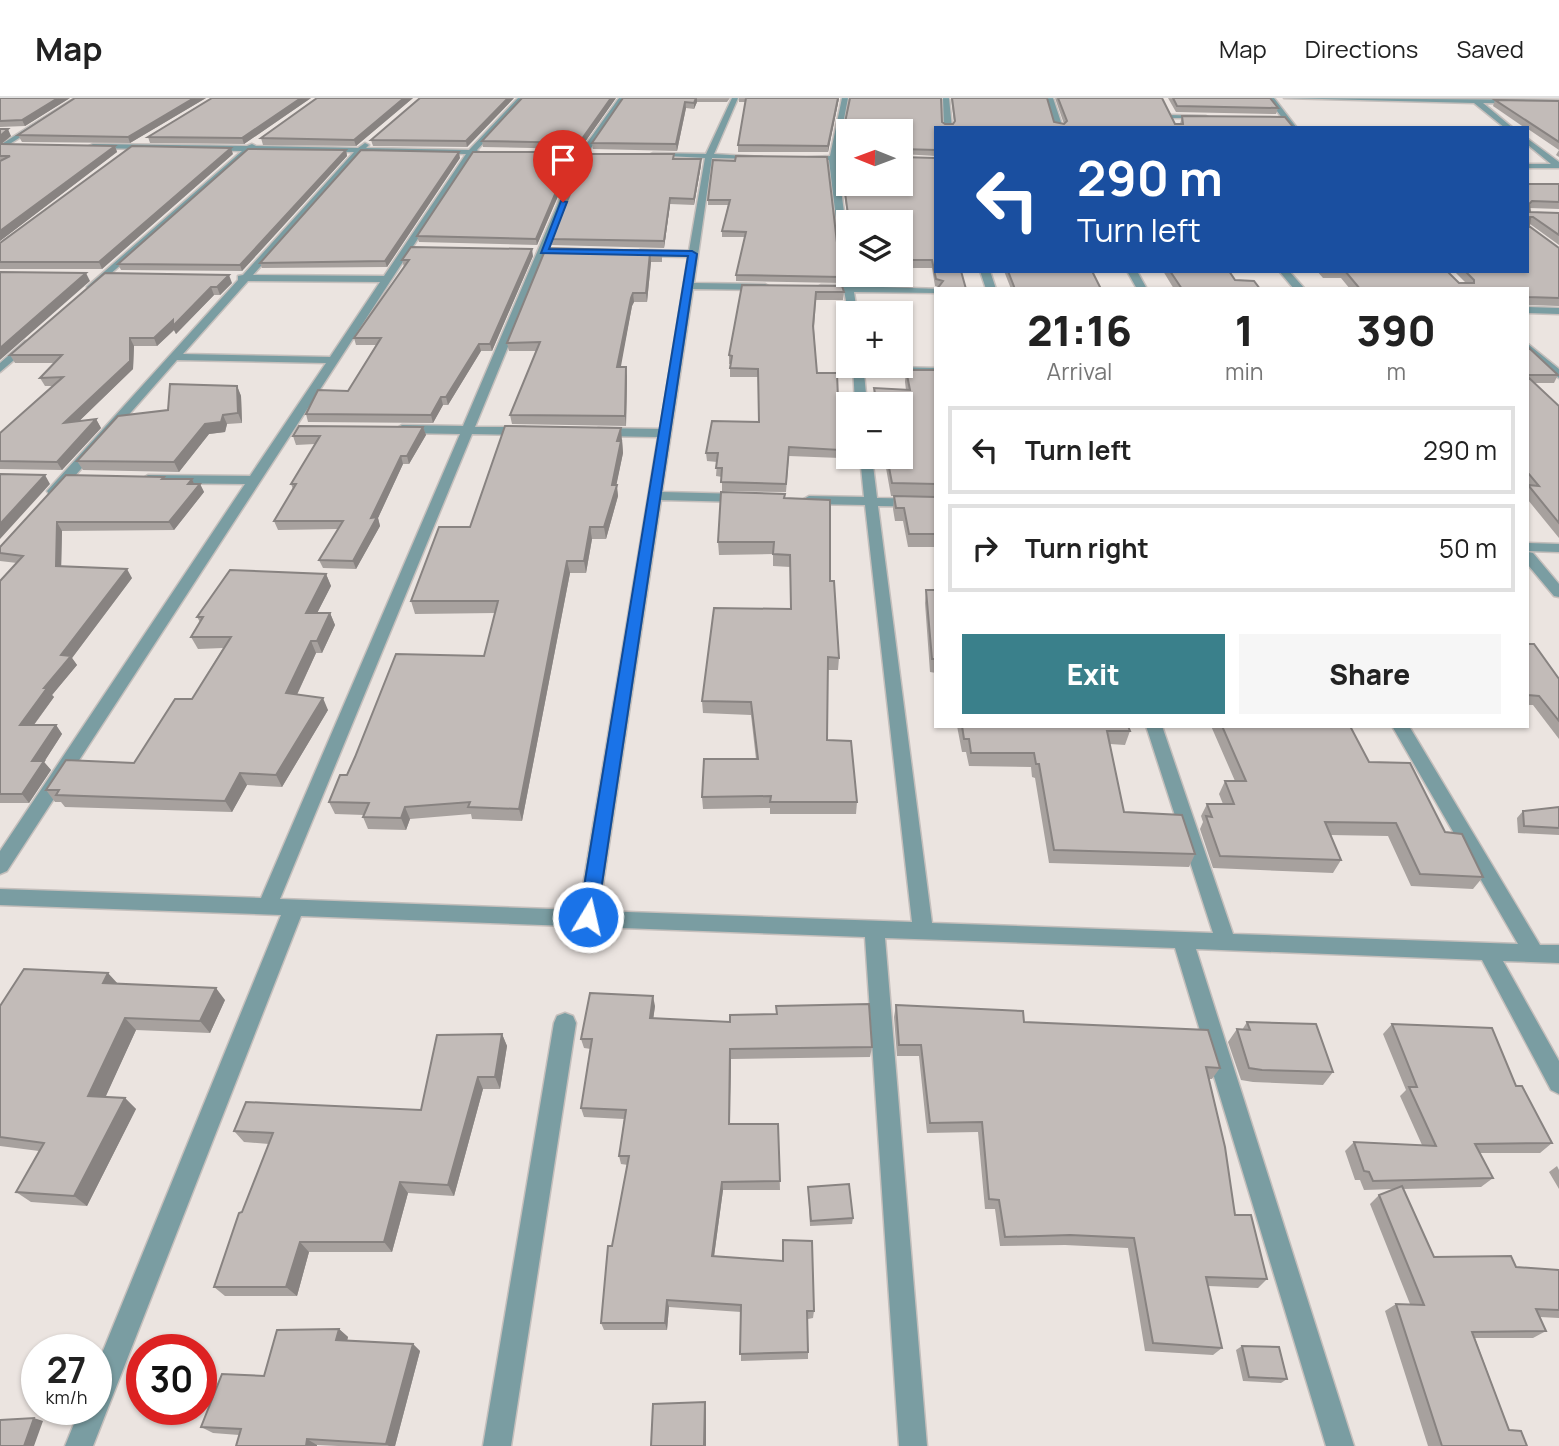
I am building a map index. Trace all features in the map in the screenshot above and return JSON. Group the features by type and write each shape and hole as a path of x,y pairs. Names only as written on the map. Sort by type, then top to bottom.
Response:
{"street":[{"path":"2,147 80,98"},
{"path":"0,866 256,480 299,427 334,360 388,279 415,248 478,152 522,98"},
{"path":"267,907 583,154 622,98"},
{"path":"588,917 709,156 735,98"},
{"path":"845,98 833,158 851,301"},
{"path":"946,98 948,126"},
{"path":"1050,98 1058,126"},
{"path":"1270,98 1291,126"},
{"path":"1287,98 1559,102"},
{"path":"1474,100 1507,126"},
{"path":"1167,108 1176,126"},
{"path":"1171,117 1209,118"},
{"path":"1273,119 1286,119"},
{"path":"9,131 28,131"},
{"path":"124,154 146,139"},
{"path":"86,293 259,141"},
{"path":"50,496 370,141"},
{"path":"1529,143 1559,166"},
{"path":"2,147 17,146"},
{"path":"82,146 478,152"},
{"path":"639,155 764,157"},
{"path":"791,158 833,158"},
{"path":"1529,166 1559,166"},
{"path":"625,253 692,254"},
{"path":"1286,273 1298,287"},
{"path":"92,275 118,276"},
{"path":"233,278 388,279"},
{"path":"689,286 783,287"},
{"path":"810,288 934,290"},
{"path":"1529,310 1559,311"},
{"path":"0,369 38,335"},
{"path":"1529,348 1559,375"},
{"path":"175,357 334,360"},
{"path":"913,370 934,371"},
{"path":"387,429 534,432"},
{"path":"586,432 665,433"},
{"path":"867,469 923,929"},
{"path":"134,478 256,480"},
{"path":"655,496 762,499"},
{"path":"789,499 934,503"},
{"path":"1529,547 1559,548"},
{"path":"1529,557 1559,593"},
{"path":"1155,728 1226,942"},
{"path":"1401,728 1534,953"},
{"path":"2,900 588,917 1559,954"},
{"path":"112,1362 294,908"},
{"path":"874,929 913,1446"},
{"path":"1183,941 1340,1446"},
{"path":"1488,952 1559,1083"},
{"path":"498,1446 565,1023"},
{"path":"79,1446 87,1425"}],"building":[{"path":"0,98 58,98 22,120 0,121"},
{"path":"75,98 194,98 128,137 18,135"},
{"path":"212,98 301,98 242,138 148,137"},
{"path":"317,98 404,98 354,140 261,138"},
{"path":"420,98 508,98 466,141 371,140"},
{"path":"522,98 611,98 579,143 482,141"},
{"path":"623,98 696,98 694,103 685,102 676,144 592,143"},
{"path":"746,98 838,98 828,146 738,145"},
{"path":"850,98 941,98 942,122 945,124 953,124 955,121 952,98 1047,98 1054,122 1064,124 1067,121 1058,98 1162,98 1175,124 1183,124 1182,116 1285,117 1292,126 934,126 934,150 914,149 914,119 846,119"},
{"path":"1173,98 1270,98 1278,108 1177,106"},
{"path":"1495,100 1559,101 1559,142"},
{"path":"0,144 115,146 0,231 0,161 10,156 0,156"},
{"path":"132,146 231,148 99,262 0,262 0,243"},
{"path":"248,149 346,150 240,265 118,264"},
{"path":"361,150 459,152 385,261 260,263"},
{"path":"473,152 573,152 536,239 417,236"},
{"path":"587,154 674,154 673,159 701,159 694,199 670,198 664,241 551,239"},
{"path":"736,156 827,157 836,234 836,277 736,275 746,232 722,231 730,200 708,200 713,160 735,161"},
{"path":"914,157 934,158 934,270 932,260 913,260 913,210 847,210 845,196 914,196"},
{"path":"1529,184 1559,184 1559,202 1532,201 1529,204"},
{"path":"1529,204 1530,212 1559,213 1559,235 1533,217 1530,217 1529,226"},
{"path":"1529,226 1559,248 1559,298 1529,297 1529,287 1358,287 1347,273 1449,273 1459,283 1474,283 1467,273 1529,273"},
{"path":"411,247 532,249 490,344 479,344 446,397 441,397 431,415 306,414 318,390 348,391 381,338 354,338 409,260 402,260"},
{"path":"546,248 662,251 662,254 650,253 646,293 633,293 631,298 617,367 626,367 625,416 510,415 540,342 507,343"},
{"path":"0,272 86,273 0,348"},
{"path":"105,273 229,275 217,287 211,287 173,326 173,320 154,338 130,338 130,361 64,423 96,419 57,462 0,461 0,433 63,377 40,378 62,355 10,355"},
{"path":"935,273 962,273 965,287 938,287 943,281 936,279"},
{"path":"1009,273 1093,273 1100,287 1014,287"},
{"path":"1171,273 1230,273 1235,280 1254,281 1258,287 1181,287"},
{"path":"742,285 842,287 844,292 816,292 813,326 817,373 836,373 837,378 836,450 789,447 786,484 721,482 722,468 716,468 718,453 706,453 712,421 759,422 758,369 730,368 732,356 729,355"},
{"path":"1529,348 1558,375 1529,375"},
{"path":"913,370 934,370 934,484 892,483 889,469 913,469 913,392 875,392 874,388 910,390 908,378 913,378"},
{"path":"1529,378 1559,406 1559,523 1529,485 1539,486 1529,474"},
{"path":"170,384 237,386 238,413 223,415 221,422 205,424 174,462 77,461 118,416 168,410"},
{"path":"299,426 423,427 407,456 401,456 371,518 377,517 353,561 319,560 343,521 274,521 296,484 291,484 320,436 293,436"},
{"path":"505,426 621,428 612,485 617,485 604,527 590,527 584,561 567,561 519,809 468,807 470,802 405,807 401,818 363,817 369,803 329,802 340,775 347,775 396,654 484,656 498,601 411,601 439,527 470,527"},
{"path":"0,474 45,475 0,524"},
{"path":"66,475 164,477 162,479 192,479 188,484 200,484 169,522 57,522 56,566 127,569 61,655 71,656 44,688 47,688 20,725 56,725 32,761 44,761 22,794 0,794 0,581 23,556 0,553 0,547"},
{"path":"721,492 785,494 784,498 830,500 830,581 834,581 839,658 828,657 827,740 851,741 857,802 770,802 771,796 702,797 704,759 758,759 751,702 702,701 714,608 791,609 790,555 773,554 774,542 718,542"},
{"path":"894,496 934,497 934,534 909,534 904,508 896,508"},
{"path":"230,570 326,574 306,613 330,613 317,641 311,641 286,693 323,698 276,775 240,773 225,801 56,795 59,790 46,790 66,760 134,763 175,699 192,699 231,637 191,637 203,617 197,617"},
{"path":"926,590 934,590 932,659"},
{"path":"1529,644 1534,644 1559,679 1559,721 1539,696 1529,695"},
{"path":"962,728 1129,728 1130,731 1107,731 1124,812 1182,815 1195,854 1054,850 1039,764 1036,764 1034,753 971,753 969,739 964,739"},
{"path":"1223,728 1351,728 1369,762 1410,763 1445,832 1462,834 1483,877 1420,874 1396,823 1325,822 1341,860 1220,856 1206,816 1212,817 1207,804 1234,804 1225,781 1246,781"},
{"path":"1559,807 1559,828 1524,826 1523,811"},
{"path":"24,969 108,973 103,983 216,988 200,1021 125,1018 88,1096 125,1098 74,1196 16,1192 44,1143 0,1137 0,1006"},
{"path":"590,993 653,996 650,1018 730,1022 730,1015 777,1014 776,1006 869,1004 872,1047 730,1049 729,1124 778,1124 780,1181 722,1182 712,1256 783,1261 783,1240 812,1241 814,1311 807,1311 808,1352 740,1354 741,1305 667,1300 665,1323 601,1323 608,1246 612,1246 629,1156 619,1156 626,1110 581,1108 592,1039 581,1039"},
{"path":"896,1005 1023,1011 1024,1022 1208,1030 1220,1068 1206,1067 1225,1147 1235,1215 1251,1215 1267,1279 1206,1277 1222,1348 1153,1343 1134,1238 1070,1235 1005,1237 999,1200 989,1199 982,1122 930,1123 921,1045 899,1045"},
{"path":"1247,1022 1316,1024 1333,1072 1249,1068 1237,1029 1250,1030"},
{"path":"1392,1024 1492,1028 1516,1086 1522,1086 1552,1143 1475,1144 1493,1178 1373,1181 1369,1172 1364,1171 1354,1142 1436,1146 1409,1087 1417,1087"},
{"path":"502,1034 495,1077 478,1077 448,1185 400,1182 384,1242 300,1242 286,1287 214,1287 239,1213 242,1212 273,1133 234,1131 246,1102 421,1110 437,1035"},
{"path":"849,1184 853,1218 811,1221 808,1187"},
{"path":"1402,1186 1434,1257 1511,1256 1516,1267 1559,1270 1559,1310 1536,1309 1546,1331 1472,1332 1509,1430 1521,1431 1527,1446 1442,1446 1396,1304 1424,1305 1379,1195"},
{"path":"339,1329 336,1340 413,1344 386,1444 307,1439 306,1446 236,1446 241,1429 201,1427 217,1425 217,1387 222,1374 264,1376 277,1330"},
{"path":"1242,1346 1279,1347 1287,1379 1249,1377"},
{"path":"705,1402 704,1446 651,1446 653,1404"},
{"path":"21,1419 21,1425 32,1425 24,1446 0,1446 0,1420"}],"route":[{"path":"563,202 544,251 692,254 588,917"}]}
